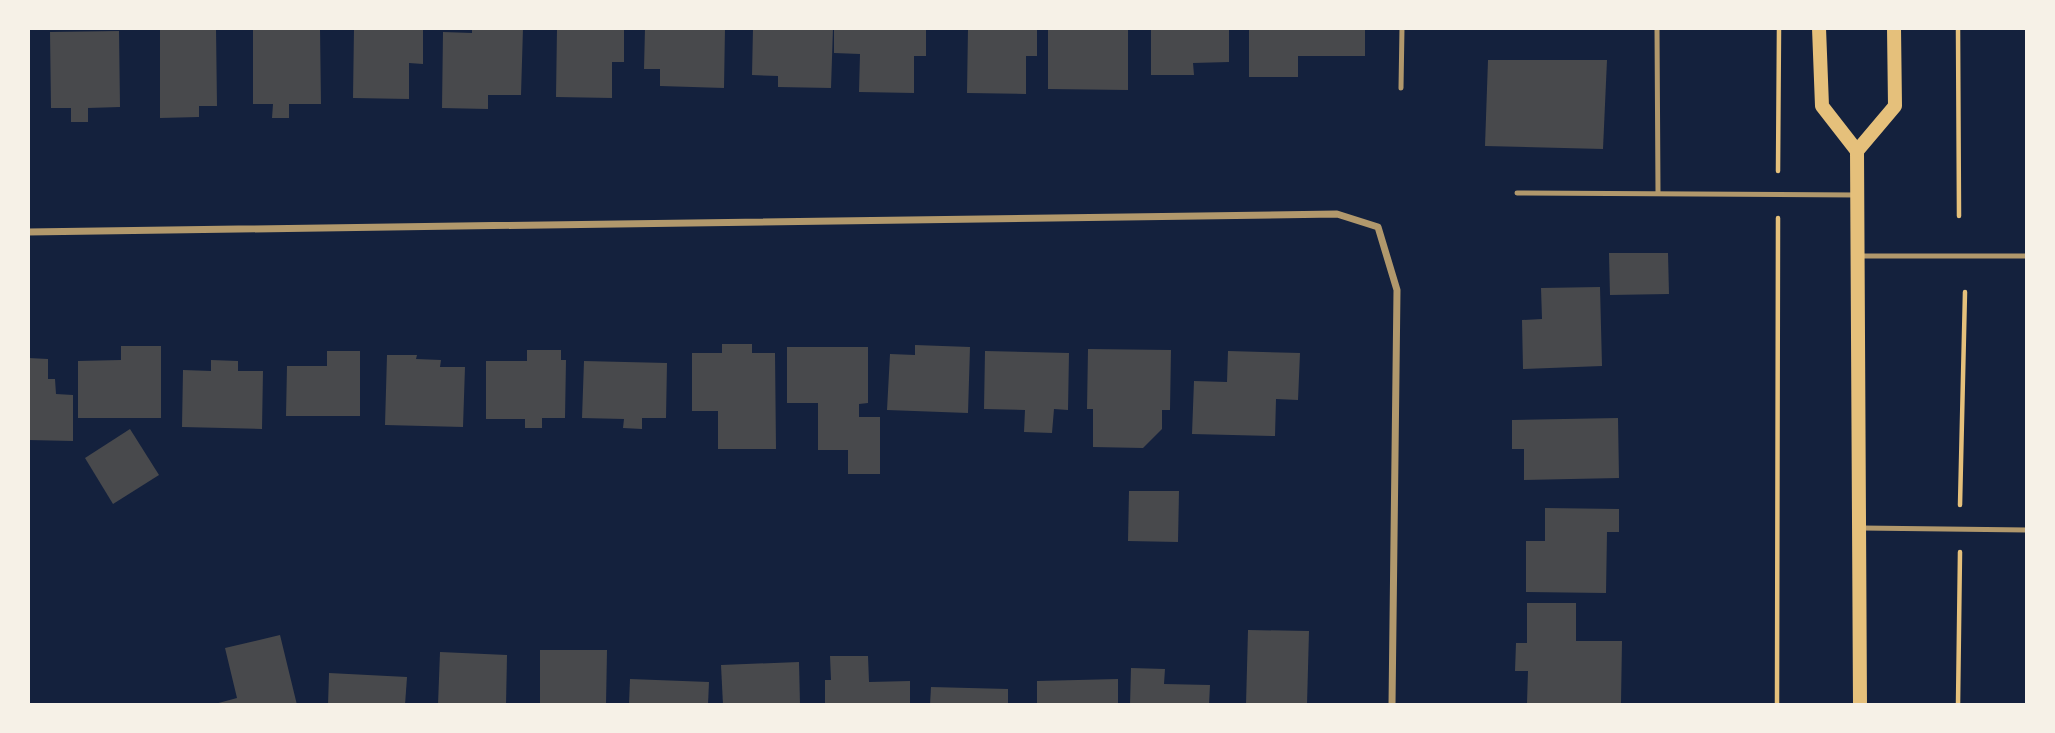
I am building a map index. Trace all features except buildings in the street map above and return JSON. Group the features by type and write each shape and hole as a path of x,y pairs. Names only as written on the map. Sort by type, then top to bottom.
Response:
{"main road":[{"path":"1819,28 1822,106 1857,151 1860,705"},
{"path":"1857,151 1895,106 1894,28"}],"street":[{"path":"28,232 1337,214 1378,227 1397,290 1392,705"}],"lane":[{"path":"1401,88 1402,28"},
{"path":"1657,28 1658,193"},
{"path":"1517,193 1857,195"},
{"path":"1857,256 2027,256"},
{"path":"1861,528 2027,530"}],"path":[{"path":"1777,705 1779,28"},
{"path":"1958,28 1959,216"},
{"path":"1958,705 1965,292"}]}
